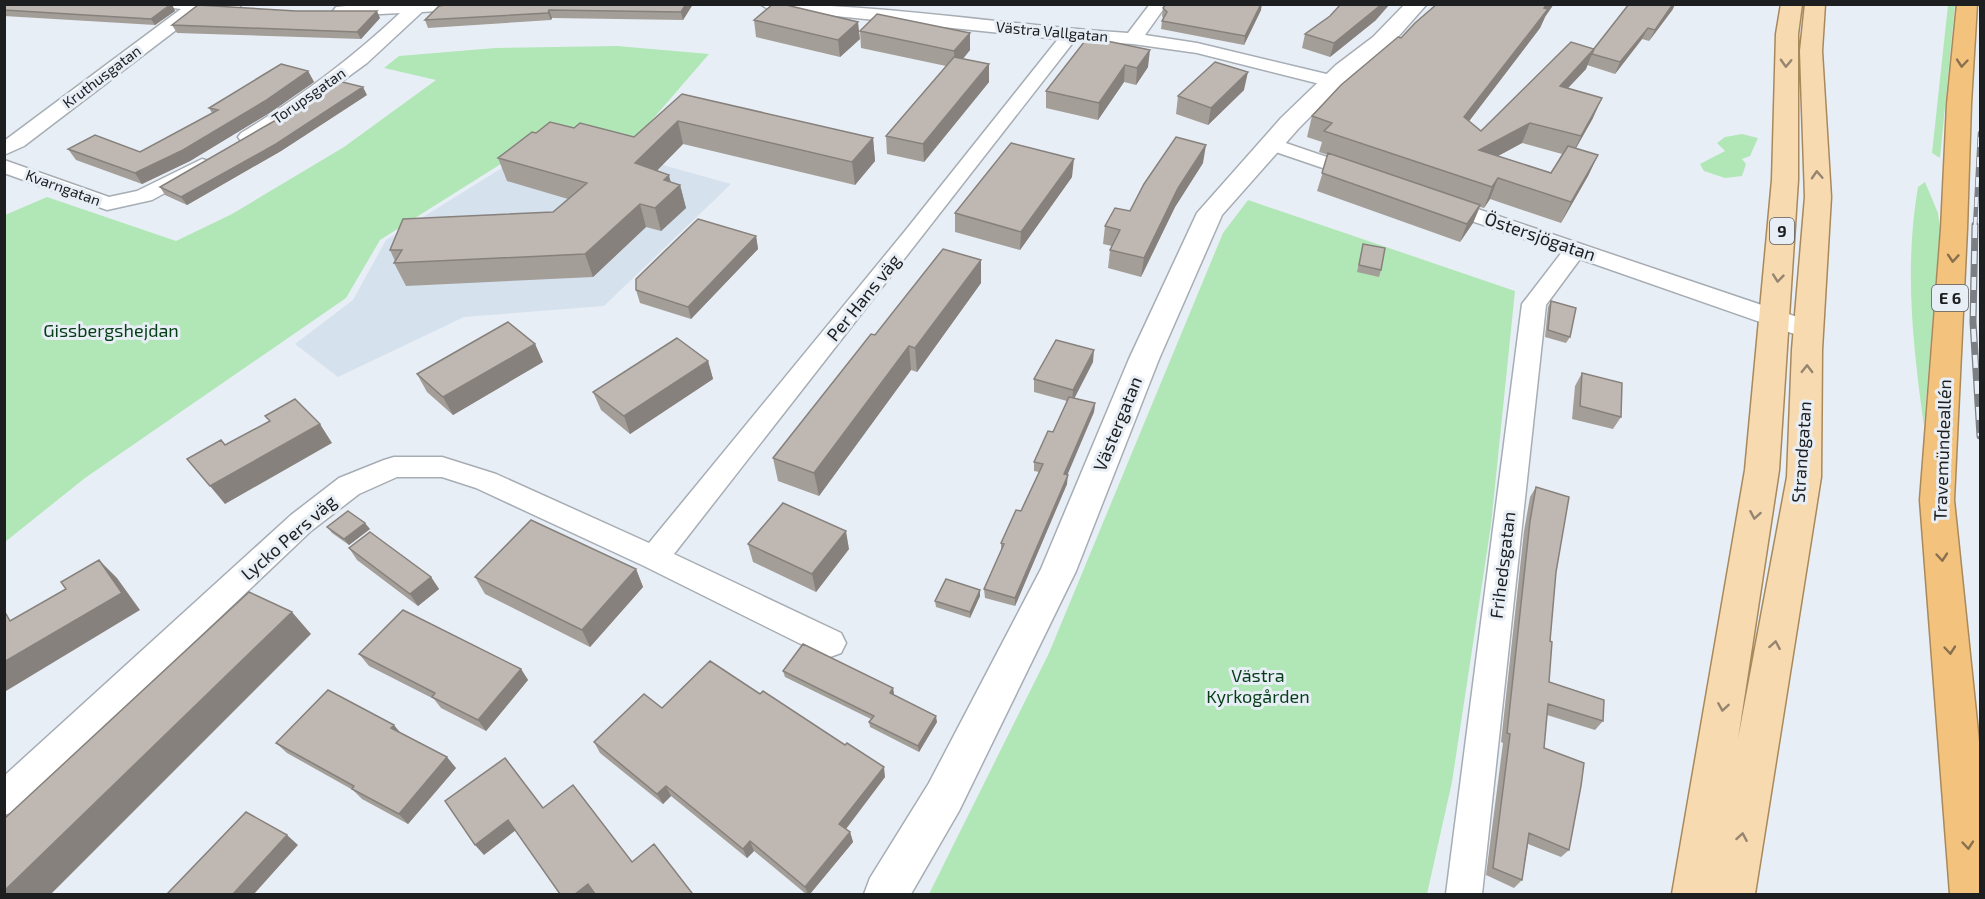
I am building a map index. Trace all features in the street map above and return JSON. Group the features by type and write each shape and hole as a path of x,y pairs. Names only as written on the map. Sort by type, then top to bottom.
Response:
{"highway":[{"name":"Travemündeallén","path":"1967,4 1959,104 1954,229 1937,500 1973,894"}],"main road":[{"name":"Strandgatan","path":"1732,894 1804,477 1791,324 1785,180 1786,45 1792,4"},
{"name":"Strandgatan","path":"1694,894 1762,470 1818,197 1811,51 1815,4"}],"street":[{"path":"328,11 466,4"},
{"name":"Västra Vallgatan","path":"768,4 1070,35 1133,39 1197,48 1332,81"},
{"path":"1133,39 1159,4"},
{"name":"Västergatan","path":"886,894 944,797 1058,571 1144,359 1210,213 1271,144 1332,81 1382,42 1417,4"},
{"path":"192,5 249,9"},
{"name":"Kruthusgatan","path":"4,149 17,142 192,5"},
{"name":"Torupsgatan","path":"122,203 136,199 223,152 279,118 361,59 417,7"},
{"name":"Per Hans väg","path":"654,558 867,294 1070,35"},
{"path":"1271,144 1375,180"},
{"name":"Kvarngatan","path":"4,166 107,204 122,203"},
{"name":"Östersjögatan","path":"1419,195 1791,324"},
{"name":"Frihedsgatan","path":"1464,894 1534,304 1576,249"},
{"name":"Lycko Pers väg","path":"4,799 301,523 349,486 394,467 441,468 486,481 654,558 830,643"}],"shaded area":[{"path":"566,138 731,184 604,306 464,317 338,377 295,344 353,300 386,240 526,153"}],"green space":[{"path":"1948,5 1955,5 1940,158 1932,153"},
{"name":"Gissbergshejdan","path":"617,46 709,54 633,142 523,150 380,240 346,298 85,478 5,542 5,215 47,197 176,241 232,214 344,147 436,80 384,68 399,56 495,48"},
{"path":"1742,134 1758,138 1750,156 1742,159 1746,164 1742,176 1725,178 1704,171 1700,164 1725,151 1717,143 1725,137"},
{"path":"1925,182 1938,213 1940,229 1924,426 1916,366 1911,247 1918,187"},
{"name":"Västra Kyrkogården","path":"1248,200 1515,291 1491,525 1452,782 1427,894 929,894 1049,653 1223,233"}],"building":[{"path":"4,4 171,4 151,19 4,10"},
{"path":"451,4 686,4 681,12 549,10 548,13 425,20 439,6"},
{"path":"773,4 782,4 858,22 838,40 754,20"},
{"path":"1166,4 1261,4 1245,36 1162,21 1167,12 1163,8"},
{"path":"1341,4 1382,4 1334,43 1305,34 1330,16"},
{"path":"1437,4 1547,4 1544,8 1548,9 1464,117 1481,131 1571,42 1594,49 1560,86 1602,98 1581,136 1530,123 1479,150 1551,173 1568,146 1598,155 1571,202 1498,178 1492,187 1324,131 1332,123 1312,116 1341,85 1398,37 1401,38"},
{"path":"1629,4 1673,4 1655,30 1648,28 1620,62 1592,54 1593,50"},
{"path":"198,5 296,11 377,11 357,32 172,25"},
{"path":"877,14 970,33 954,51 860,31"},
{"path":"1088,37 1150,50 1137,68 1125,65 1099,103 1046,91"},
{"path":"954,57 989,64 923,144 886,136"},
{"path":"1215,62 1248,72 1211,108 1178,96"},
{"path":"281,64 308,71 265,101 183,150 135,173 68,149 95,135 140,152 218,110 209,108"},
{"path":"334,80 363,87 276,144 181,197 160,187 283,116"},
{"path":"682,94 873,138 852,162 678,121 635,163 669,175 664,180 680,185 655,208 640,204 585,254 394,263 402,250 390,250 403,219 553,212 587,183 498,158 532,132 536,133 550,122 574,128 580,123 634,137"},
{"path":"1176,137 1206,145 1178,188 1144,258 1110,250 1120,230 1105,226 1115,208 1130,211 1144,184"},
{"path":"1011,143 1074,159 1021,232 955,213"},
{"path":"1328,153 1480,205 1467,224 1322,173"},
{"path":"698,219 756,236 688,307 636,290 636,279"},
{"path":"1363,244 1385,248 1381,270 1359,265"},
{"path":"943,249 981,260 915,348 909,346 814,473 773,458 871,334 875,335"},
{"path":"1551,301 1576,308 1570,337 1548,330"},
{"path":"508,322 535,344 443,397 417,374"},
{"path":"677,338 708,361 624,416 593,392"},
{"path":"1056,340 1094,350 1073,390 1034,379"},
{"path":"1582,373 1622,383 1621,417 1580,406"},
{"path":"1069,397 1095,403 1064,474 1068,475 1015,598 984,589 1016,510 1021,511 1043,464 1034,462 1048,431 1053,432"},
{"path":"295,399 320,424 210,486 187,459 221,440 225,445 270,421 265,416"},
{"path":"1536,487 1569,497 1556,572 1549,682 1604,700 1603,721 1548,704 1544,748 1584,763 1581,786 1569,850 1529,833 1522,880 1493,868 1510,734 1507,733 1530,521"},
{"path":"783,503 846,531 812,574 748,544"},
{"path":"348,511 365,523 344,539 327,527"},
{"path":"531,520 636,569 582,630 475,577"},
{"path":"370,532 431,577 410,594 349,548"},
{"path":"99,560 122,593 4,662 4,615 6,614 10,621 66,589 61,582"},
{"path":"946,579 980,590 970,612 935,601"},
{"path":"249,592 292,612 4,891 4,819"},
{"path":"403,610 521,669 478,720 432,697 435,693 359,654"},
{"path":"803,644 893,688 890,693 936,716 918,746 869,722 874,716 783,671"},
{"path":"710,661 760,694 763,691 845,745 847,743 884,767 839,824 850,832 805,887 750,841 743,849 666,786 657,794 594,742 644,694 662,708"},
{"path":"328,690 394,725 391,728 447,757 399,814 352,789 354,786 276,743"},
{"path":"505,758 543,808 573,785 632,862 654,844 692,893 595,894 588,884 575,894 560,894 508,820 475,845 445,801"},
{"path":"246,812 287,835 233,894 167,894"}],"railway":[{"path":"1975,227 1980,133"},
{"path":"1975,225 1973,322 1980,436"}]}
